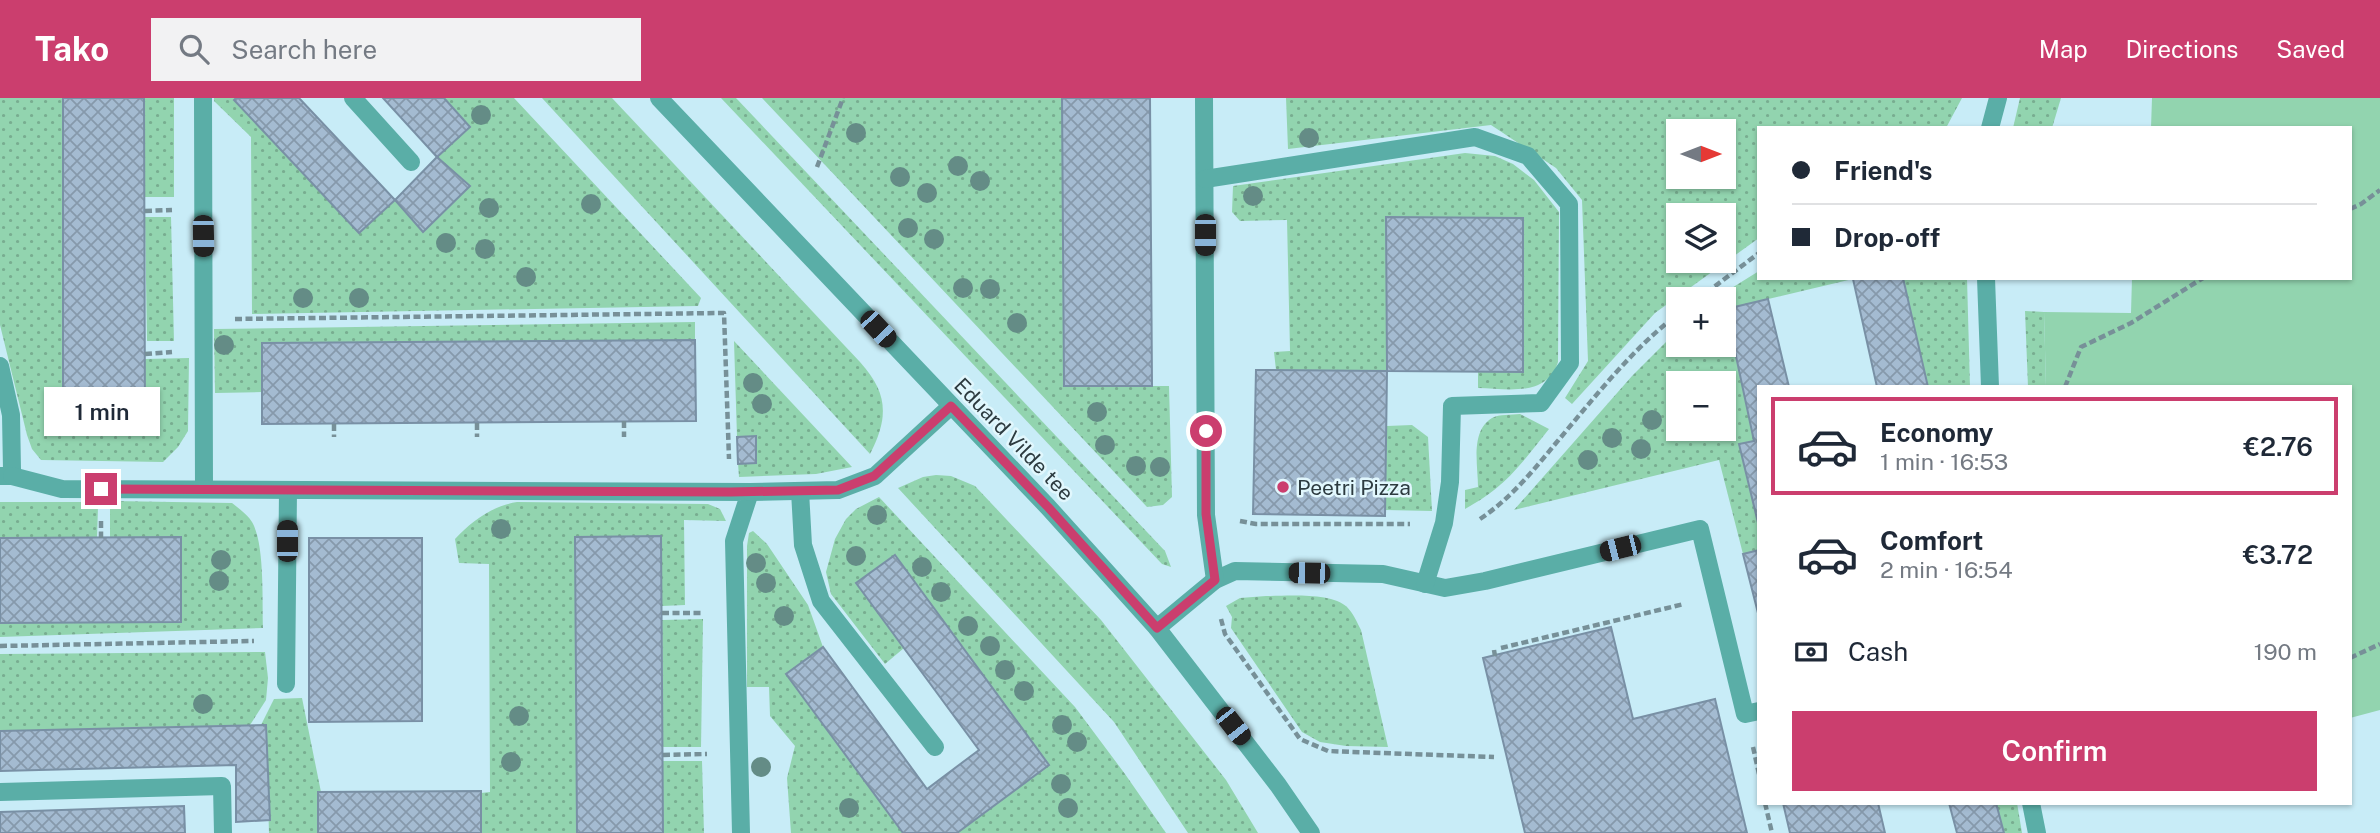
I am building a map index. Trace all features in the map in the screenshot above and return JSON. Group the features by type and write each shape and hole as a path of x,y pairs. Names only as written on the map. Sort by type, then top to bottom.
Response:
{"street":[{"path":"202,98 204,489"},
{"path":"353,98 411,162"},
{"name":"Eduard Vilde tee","path":"659,98 1048,507 1157,628 1278,785 1311,833"},
{"path":"1204,98 1206,514 1215,580"},
{"path":"1991,126 1998,98"},
{"path":"1205,179 1475,136 1528,156 1569,204 1570,363 1541,403 1452,406 1450,482 1444,523 1425,584"},
{"path":"1986,280 1990,385"},
{"path":"0,366 11,415 6,476 62,489 730,492 838,490 874,476 951,406"},
{"path":"286,684 288,491"},
{"path":"800,491 803,545 821,601 935,747"},
{"path":"741,833 734,541 750,492"},
{"path":"1157,628 1215,580 1235,571 1384,574 1445,588 1485,581 1700,529 1745,714 1757,711"},
{"path":"0,792 222,786 223,833"},
{"path":"2031,805 2037,833"}],"path":[{"path":"817,167 843,98"},
{"path":"2352,208 2380,190"},
{"path":"1714,287 1757,255"},
{"path":"2066,385 2081,347 2131,323 2200,280"},
{"path":"203,319 724,313 730,492"},
{"path":"1473,523 1496,508 1533,470 1614,376 1666,324"},
{"path":"624,421 624,437"},
{"path":"477,423 477,437"},
{"path":"334,424 334,437"},
{"path":"729,449 738,449"},
{"path":"1231,519 1256,524 1412,524"},
{"path":"1501,648 1717,596"},
{"path":"662,613 703,613"},
{"path":"1220,615 1225,634 1300,739 1328,751 1494,757"},
{"path":"0,646 287,640"},
{"path":"2352,657 2380,645"},
{"path":"663,755 702,754"},
{"path":"1765,805 1772,833"}],"green space":[{"path":"0,98 63,98 63,423 145,424 145,359 189,358 188,431 178,447 163,462 41,460 32,449 0,325"},
{"path":"144,98 174,98 174,197 145,197"},
{"path":"214,98 236,98 234,100 359,233 395,200 423,231 469,186 437,157 470,127 444,98 514,98 701,298 698,306 252,314 251,137"},
{"path":"542,98 612,98 860,362 876,384 883,406 883,417 870,454"},
{"path":"721,98 736,98 1165,551 1171,567 1162,564"},
{"path":"762,98 1062,98 1064,386 1169,386 1172,497 1163,505 1147,507"},
{"path":"1286,98 1962,98 1947,126 1757,126 1757,239 1736,255 1736,203 1666,203 1666,273 1710,273 1691,287 1666,287 1666,305 1655,313 1572,404 1565,398 1588,361 1582,200 1556,168 1491,125 1288,149"},
{"path":"2020,98 2061,98 2053,126 2013,126"},
{"path":"2152,98 2380,98 2380,710 2352,717 2352,385 2046,385 2044,312 2131,313 2132,280 2352,280 2352,126 2151,126"},
{"path":"1465,153 1495,156 1513,164 1534,180 1559,212 1558,362 1553,373 1536,386 1514,389 1478,388 1478,372 1523,372 1523,218 1386,217 1387,371 1276,370 1274,352 1290,351 1287,220 1240,221 1232,212 1233,186"},
{"path":"145,217 171,217 174,341 147,341"},
{"path":"1757,272 1757,280 1849,280 1736,307 1736,287 1733,287"},
{"path":"1903,280 1967,280 1970,385 1928,385"},
{"path":"2025,311 2044,312 2046,385 2028,385"},
{"path":"695,322 695,340 263,343 262,392 215,393 214,329"},
{"path":"734,341 852,467 816,474 739,477 738,463 756,463 756,436 737,437"},
{"path":"1666,342 1666,357 1736,356 1754,441 1739,445 1757,519 1757,550 1743,554 1719,460 1514,510 1632,376"},
{"path":"1520,414 1549,429 1502,483 1465,509 1465,490 1478,487 1478,440 1485,424 1502,415"},
{"path":"1412,425 1428,437 1432,511 1385,510 1387,426"},
{"path":"951,476 975,486 1101,620 1226,780 1258,833 1188,833 1114,722 898,488 923,477"},
{"path":"879,497 1075,707 1166,833 957,833 1049,765 895,555 857,583 904,648 885,664 831,594 826,572 835,539 846,519 856,509"},
{"path":"113,501 232,503 243,512 252,522 259,544 263,628 0,637 0,623 181,622 181,538 110,538 110,504"},
{"path":"0,502 94,502 98,507 97,538 0,538"},
{"path":"517,502 708,504 720,509 726,521 684,520 685,605 662,606 661,536 575,537 577,833 481,833 481,793 490,792 489,564 459,563 455,539 483,515"},
{"path":"753,531 767,544 808,605 823,647 787,675 903,833 791,833 787,778 795,746 770,716 769,687 747,687 747,546 749,533"},
{"path":"1320,597 1340,602 1349,609 1361,630 1388,747 1320,742 1302,732 1231,628 1232,617 1226,606 1240,598"},
{"path":"703,619 701,747 663,747 662,620"},
{"path":"265,652 268,678 266,700 250,725 0,731 0,654"},
{"path":"302,698 321,792 318,792 318,833 269,833 266,726 261,725 274,699"},
{"path":"663,761 702,761 704,833 663,833"},
{"path":"1996,805 2017,805 2022,833 2003,833"}],"building":[{"path":"63,98 144,98 145,424 63,424"},
{"path":"299,98 395,200 359,233 234,100"},
{"path":"383,98 444,98 470,127 437,157"},
{"path":"1062,98 1150,98 1152,386 1064,386"},
{"path":"437,157 470,186 423,232 395,200"},
{"path":"1386,217 1523,218 1523,372 1387,371"},
{"path":"1853,280 1903,280 1928,385 1877,385"},
{"path":"1768,299 1789,385 1757,385 1757,519 1739,444 1754,441 1736,356 1736,307"},
{"path":"695,340 696,421 262,424 262,343"},
{"path":"1256,370 1387,371 1385,516 1253,514"},
{"path":"756,436 756,463 738,464 737,437"},
{"path":"661,536 663,833 577,833 575,537"},
{"path":"181,537 181,622 0,623 0,538"},
{"path":"309,538 422,538 422,721 309,722"},
{"path":"1757,550 1757,609 1743,554"},
{"path":"895,555 1049,765 957,833 903,833 786,674 823,647 927,789 979,750 856,583"},
{"path":"1611,627 1633,719 1715,699 1747,833 1525,833 1483,658"},
{"path":"266,725 270,820 236,822 236,765 0,771 0,731"},
{"path":"481,791 481,833 318,833 318,792"},
{"path":"1783,805 1878,805 1885,833 1790,833"},
{"path":"1950,805 1997,805 2004,833 1957,833"},
{"path":"184,806 185,833 0,833 0,812"}],"place":[{"name":"Peetri Pizza","path":"1283,487"}],"route":[{"path":"101,489 730,492 838,490 874,476 951,406 1048,507 1157,628 1215,580 1206,514 1206,431"}]}
